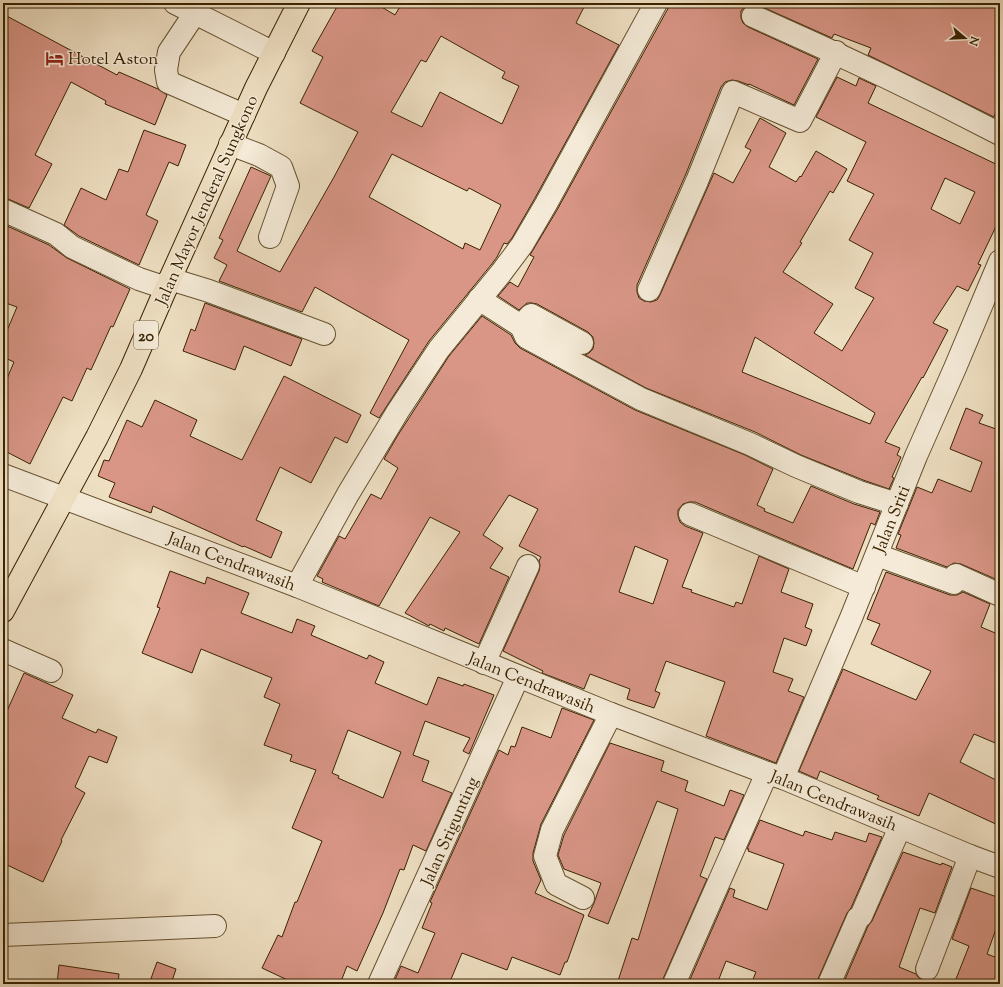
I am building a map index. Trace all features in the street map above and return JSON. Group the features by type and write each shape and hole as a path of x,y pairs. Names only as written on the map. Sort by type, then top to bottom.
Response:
{"highway":[{"name":"Jalan Mayor Jenderal Sungkono","path":"3,611 132,369 230,144 299,3"}],"street":[{"path":"175,3 274,53"},
{"path":"297,586 348,494 398,411 439,349 522,245 656,3"},
{"path":"195,13 169,52 166,70 168,82 244,115"},
{"path":"753,16 836,52 925,95 1000,134"},
{"path":"649,290 697,180 733,92 800,121 836,52"},
{"path":"230,144 259,154 281,167 288,186 270,237"},
{"path":"3,210 56,234 72,247 139,279 209,291 324,334"},
{"name":"Jalan Sriti","path":"674,984 864,587 916,456 1000,261"},
{"path":"479,299 521,326 526,336 641,398 750,444 796,466 859,492 897,504"},
{"path":"521,326 531,315 582,343"},
{"name":"Jalan Cendrawasih","path":"3,475 297,586 518,677 611,714 775,775 1000,867"},
{"path":"690,514 864,587"},
{"path":"877,555 954,583 956,575 1000,595"},
{"path":"484,663 528,566"},
{"path":"3,650 51,671"},
{"name":"Jalan Srigunting","path":"379,984 518,677"},
{"path":"583,898 556,884 545,856 552,830 611,714"},
{"path":"829,984 858,918 861,916 872,895 900,827"},
{"path":"927,969 970,856"},
{"path":"3,935 215,926"}],"building":[{"path":"339,3 375,3 395,15 402,3 586,3 576,23 619,45 512,238 507,244 504,243 491,265 429,341 379,418 370,413 409,340 315,287 302,312 219,281 227,265 214,258 223,240 219,238 251,167 271,176 237,251 280,272 358,132 300,103 323,57 312,51","holes":["441,36 505,72 502,78 519,86 502,124 440,92 422,127 391,112 421,60 426,62","392,154 467,191 469,188 501,205 480,250 465,243 463,249 369,197"]},
{"path":"671,3 1000,3 1000,101 994,117 868,55 871,48 834,34 832,38 758,5 751,4 745,6 741,11 741,18 743,23 748,27 818,59 794,105 749,84 732,80 725,82 721,87 685,176 637,285 639,298 644,301 651,302 657,300 714,173 733,183 751,150 745,147 760,118 786,133 769,167 796,182 800,176 801,177 816,151 847,169 833,193 830,191 800,242 802,243 783,272 833,304 814,333 842,351 874,298 855,288 873,253 849,240 874,194 847,181 866,142 816,117 837,77 856,86 859,78 876,86 868,103 1000,166 1000,218 978,264 981,265 968,291 957,286 933,323 948,330 923,378 922,377 885,442 900,448 897,455 901,457 892,477 894,478 889,489 801,455 755,432 646,388 585,355 593,349 594,343 593,337 588,332 537,304 527,303 519,310 498,296 510,282 518,287 534,257 530,255 557,210","holes":["945,178 975,192 960,224 931,209","755,337 875,413 870,424 742,372"]},
{"path":"3,14 117,75 119,72 158,89 167,95 155,125 105,104 106,101 71,82 35,155 52,164 29,208 3,198"},
{"path":"144,130 186,145 178,166 169,162 146,215 158,221 139,265 79,236 64,225 81,188 106,200 119,169 128,172"},
{"path":"5,225 49,245 67,258 130,289 91,370 87,368 72,401 63,397 30,464 3,450 3,388 14,362 3,357 3,340 17,307 3,302 3,230"},
{"path":"205,303 302,339 291,366 244,346 235,370 183,351 191,329 195,331"},
{"path":"482,316 511,335 515,343 520,348 635,410 745,455 773,469 757,505 765,509 764,511 793,523 811,486 854,504 880,512 875,525 871,523 853,569 695,502 683,504 678,510 680,522 685,526 703,533 682,587 692,590 691,592 734,607 736,602 742,604 759,556 789,569 781,592 813,604 805,627 812,630 806,646 784,638 773,672 793,679 788,691 804,697 776,763 706,736 725,682 666,661 655,691 660,693 654,708 627,699 630,689 590,674 584,689 542,673 543,671 503,651 539,571 539,561 541,557 519,546 538,509 509,495 483,535 503,548 490,568 509,577 479,644 445,628 444,631 430,624 429,626 405,613 460,532 430,517 379,606 322,582 323,579 317,576 339,536 345,539 371,494 381,499 398,468 384,459 449,356","holes":["635,546 668,560 653,604 619,592"]},
{"path":"284,376 361,415 347,443 335,437 311,483 280,467 256,520 282,532 271,558 244,546 243,547 153,506 151,513 109,497 115,483 98,476 104,460 109,461 127,420 142,427 155,400 197,420 190,436 242,460"},
{"path":"966,408 983,415 979,423 996,429 1000,421 1000,581 961,564 954,563 947,567 896,548 901,535 898,534 917,487 932,493 938,479 971,492 982,462 950,449"},
{"path":"170,571 205,584 207,577 249,593 241,613 292,633 297,619 315,626 311,635 367,659 369,655 384,662 375,683 427,705 438,677 463,686 464,684 494,695 469,754 463,751 470,738 425,721 413,755 429,761 422,781 452,793 426,851 413,845 404,870 400,869 383,913 357,971 347,966 340,984 296,984 262,968 278,935 282,937 295,902 297,902 322,841 292,828 316,770 290,761 292,755 264,745 280,704 264,697 272,678 201,649 192,673 142,653 160,608 157,607","holes":["348,730 401,752 383,798 338,778 339,776 332,773"]},
{"path":"886,572 950,595 957,595 963,592 990,604 981,627 1000,635 1000,745 974,734 960,762 1000,782 1000,826 929,793 919,816 877,799 879,796 820,771 817,779 799,771 843,669 916,700 931,671 871,644 880,624 867,619"},
{"path":"24,673 73,695 62,718 96,733 98,729 117,737 107,763 89,756 75,787 85,793 61,840 62,841 43,882 3,863 3,720"},
{"path":"562,708 594,720 541,824 533,853 533,861 541,880 535,893 584,915 567,962 565,962 560,975 512,957 507,970 462,953 449,984 393,984 401,966 418,973 435,933 422,928 432,903 430,902 499,750 508,755 511,746 515,747 522,727 551,738"},
{"path":"610,743 664,761 661,771 688,781 685,791 724,806 730,790 744,795 724,840 715,837 700,876 707,879 662,984 617,984 632,938 638,940 678,809 657,801 608,924 588,916 601,883 564,869 558,855 564,835"},
{"path":"760,820 803,836 805,831 832,840 835,832 866,842 869,833 882,837 851,908 847,913 817,984 751,984 756,972 726,961 717,984 688,984 730,888 735,890 733,897 767,910 784,864 748,851 749,849 747,849"},
{"path":"903,852 941,865 942,863 952,867 935,913 920,908 899,967 916,974 922,980 933,980 939,982 938,984 843,984 868,926 872,921"},
{"path":"971,888 1000,898 1000,918 987,954 1000,959 1000,984 954,984 969,946 952,939"},
{"path":"157,962 176,969 171,984 149,984"},
{"path":"59,965 119,974 118,984 57,984"}],"place":[{"name":"Hotel Aston","path":"55,58"}]}
